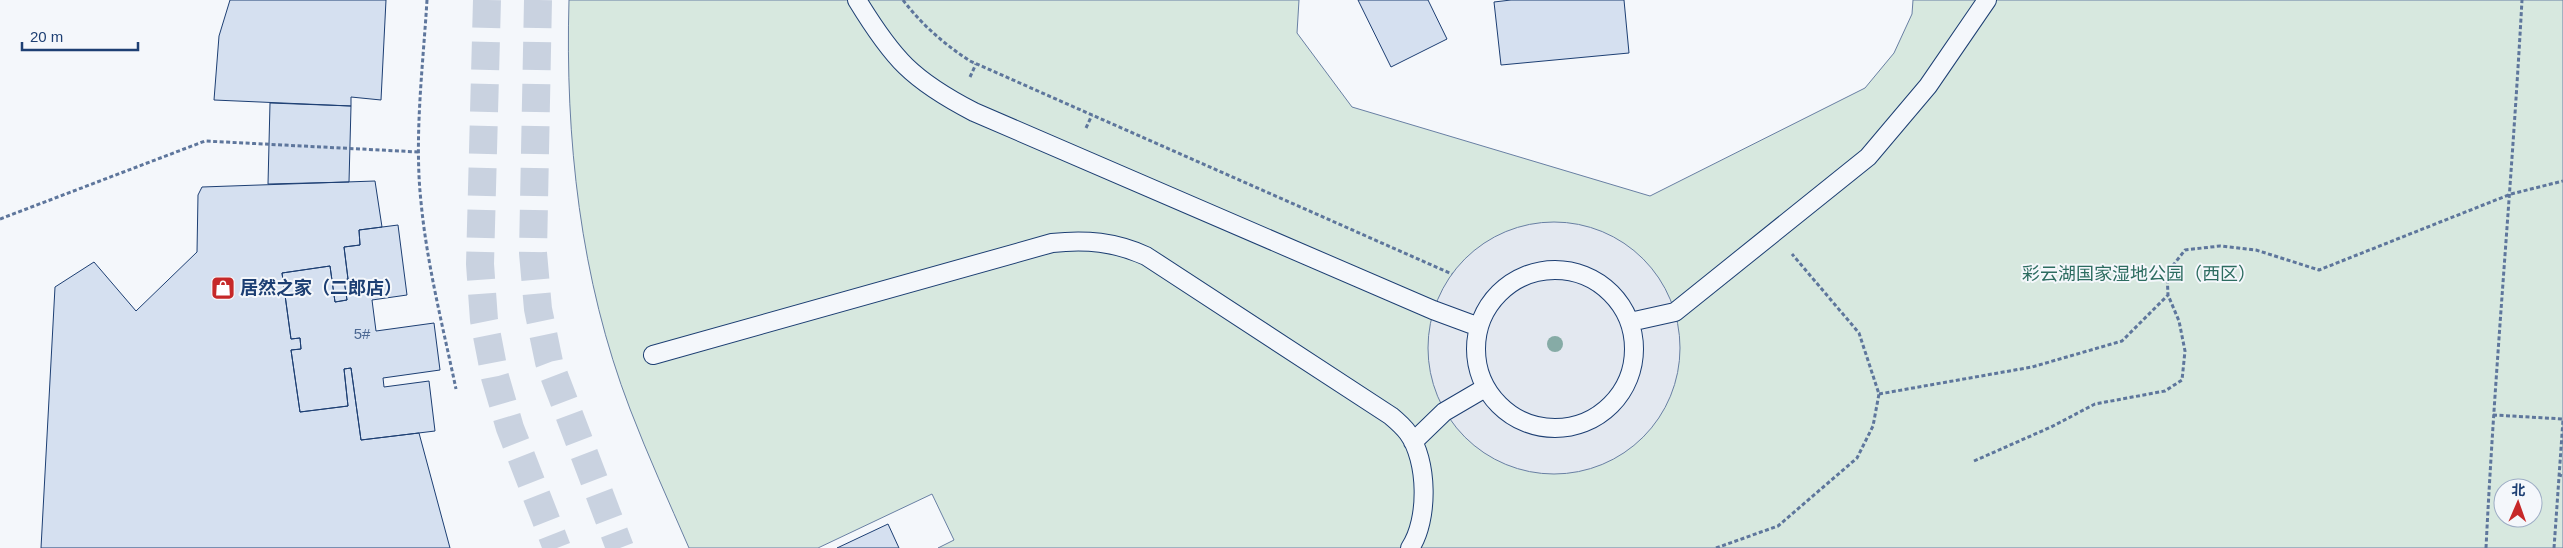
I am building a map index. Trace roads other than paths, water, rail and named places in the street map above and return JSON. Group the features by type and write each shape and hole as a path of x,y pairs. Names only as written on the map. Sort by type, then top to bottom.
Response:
{"lane":[{"path":"857,0 878,35 896,58 917,79 943,96 974,112 1479,327"},
{"path":"1630,322 1676,312 1868,157 1928,86 1987,0"},
{"path":"653,355 1052,243 1074,240 1101,242 1125,247 1146,256 1391,416 1408,433 1413,442 1422,471 1424,489 1420,525 1410,548"},
{"path":"1549,269 1575,272 1598,282 1618,299 1630,322 1635,347 1632,372 1620,395 1602,413 1578,426 1552,429 1525,423 1502,409 1485,388 1476,363 1479,327 1485,311 1501,290 1524,276 1549,269"},
{"path":"1413,442 1444,412 1485,388"}],"tunnel":[{"path":"487,0 480,264 484,320 495,377 510,428 557,548"},
{"path":"538,0 533,253 538,309 549,362 620,548"}],"place":[{"name":"居然之家（二郎店）","path":"223,288"}],"park label":[{"name":"彩云湖国家湿地公园（西区）","path":"2139,274"}]}
